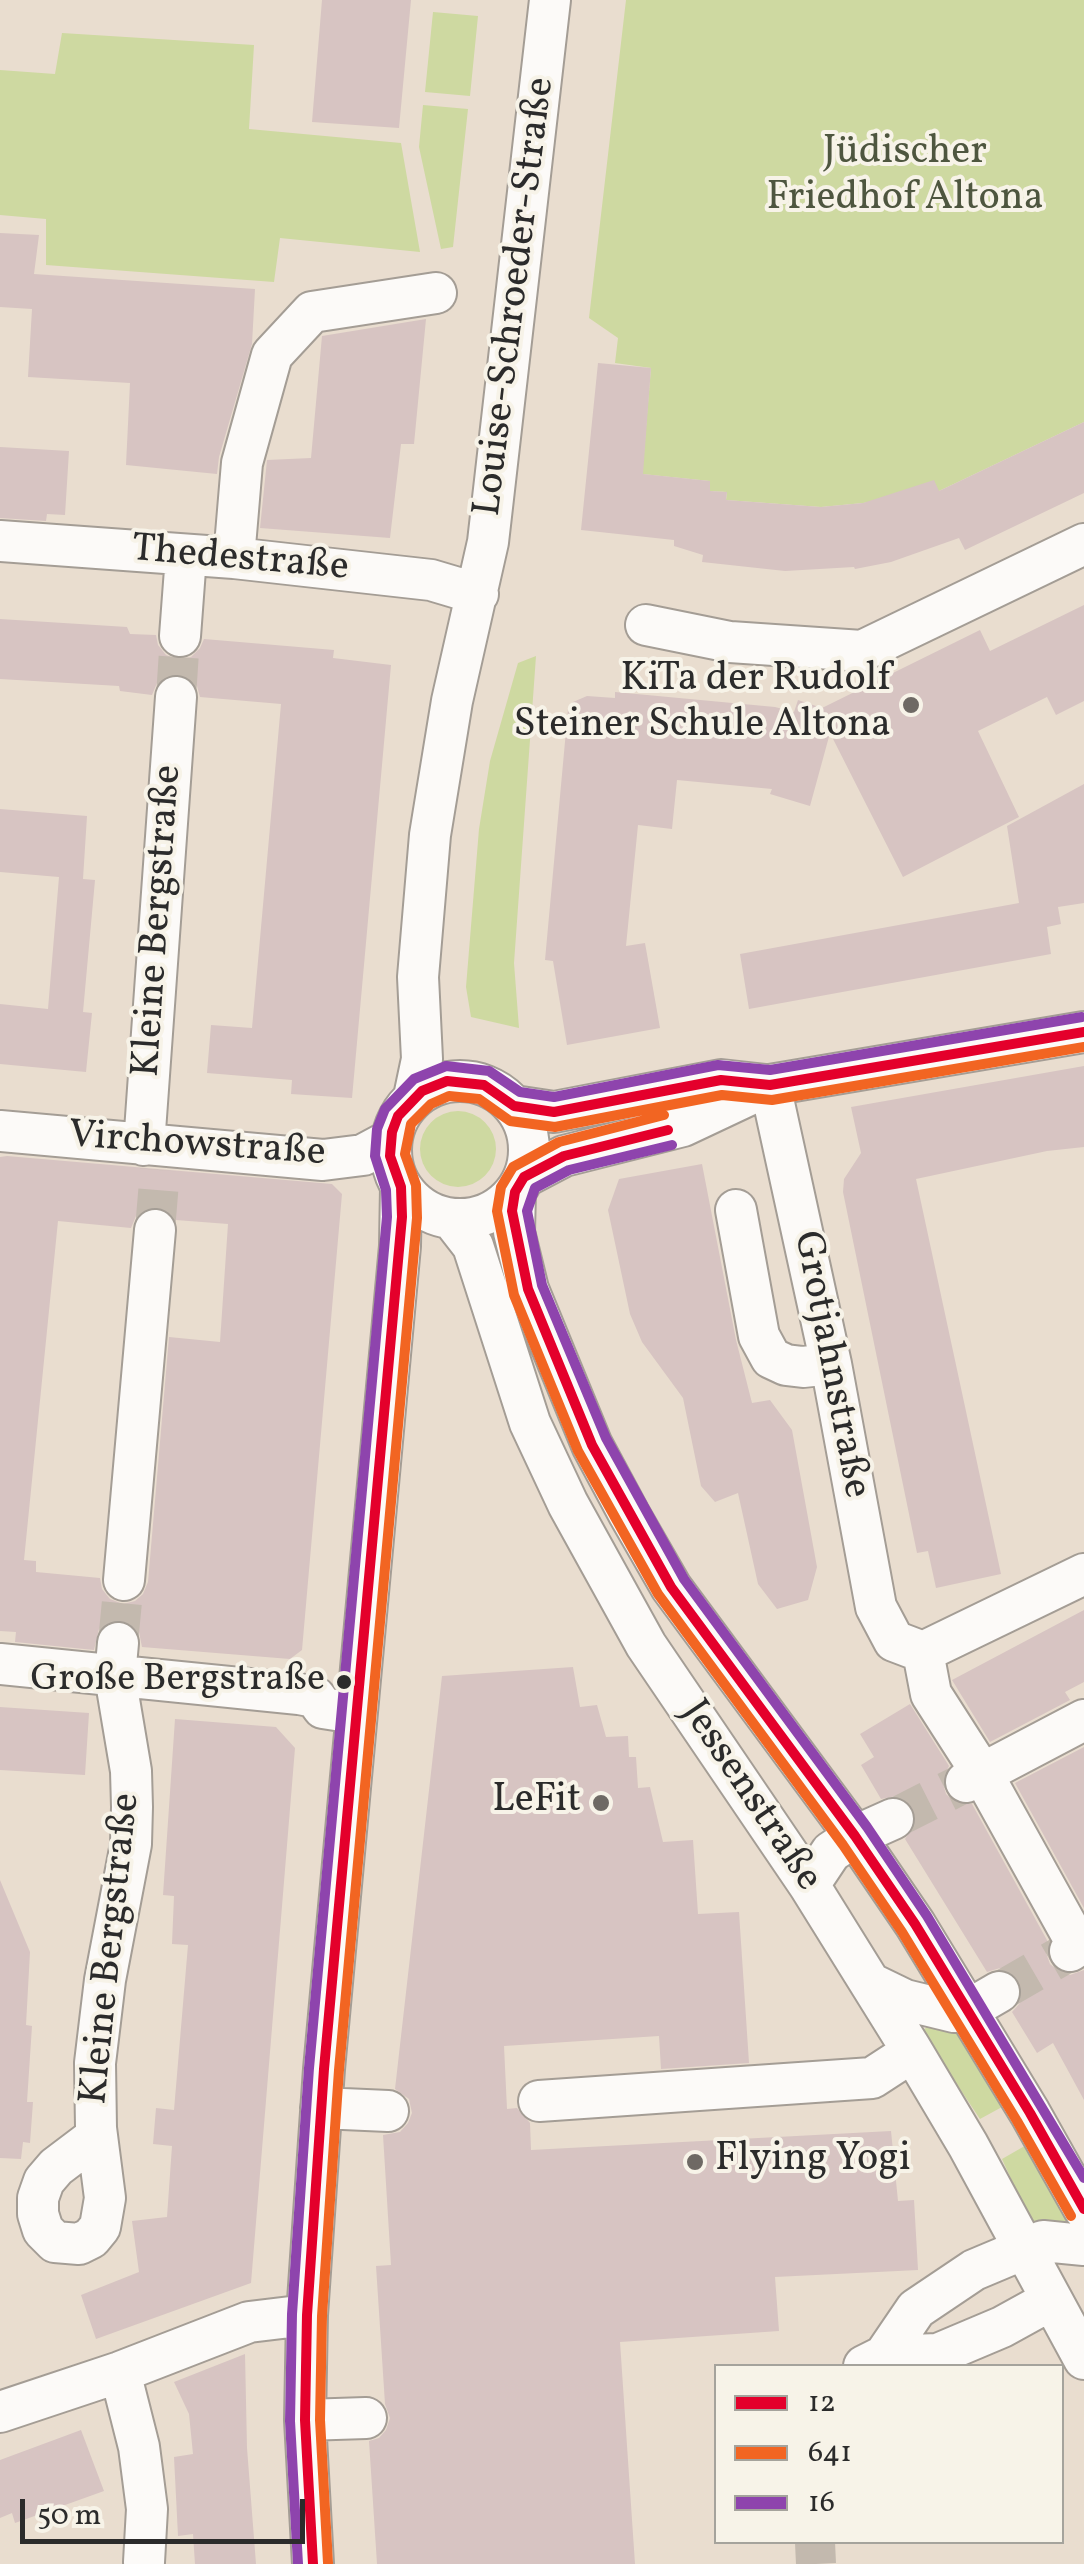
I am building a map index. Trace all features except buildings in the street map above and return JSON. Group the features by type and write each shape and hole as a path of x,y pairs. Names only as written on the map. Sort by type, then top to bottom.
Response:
{"street":[{"name":"Louise-Schroeder-Straße","path":"478,594 505,410 550,0"},
{"path":"234,558 242,463 272,355 312,312 436,294"},
{"name":"Thedestraße","path":"0,541 234,558 431,580 478,594"},
{"path":"646,625 730,642 862,651 1084,544"},
{"path":"180,636 186,556"},
{"path":"414,1097 422,1058 418,977 430,835 452,701 478,594"},
{"name":"Kleine Bergstraße","path":"156,1154 176,697"},
{"path":"514,1106 534,1112 571,1110 721,1080 770,1085 1084,1032"},
{"path":"519,1184 530,1150 524,1122 514,1106 493,1089 466,1081 439,1084 414,1097 398,1116 391,1140 392,1168 401,1187 426,1212 452,1219 487,1214 519,1184 564,1156 683,1126 770,1085"},
{"name":"Grotjahnstraße","path":"770,1085 831,1364 876,1607 909,1647 974,1778 1074,1949"},
{"name":"Virchowstraße","path":"0,1131 156,1154 322,1160 363,1155 391,1140"},
{"name":"Jessenstraße","path":"519,1184 514,1232 528,1290 610,1480 671,1587 855,1836 915,1924 984,2001 1084,2210"},
{"path":"313,2564 305,2420 308,2314 355,1713 400,1246 401,1187"},
{"path":"736,1210 759,1336 771,1358 804,1368 831,1364"},
{"name":"Jessenstraße","path":"452,1219 473,1246 530,1424 568,1504 646,1645 872,1984 1084,2360"},
{"path":"124,1580 155,1230"},
{"path":"909,1647 1084,1574"},
{"path":"0,1664 117,1660 316,1697 323,1708 355,1713"},
{"name":"Kleine Bergstraße","path":"96,2136 95,2063 99,2027 131,1844 131,1771 117,1660"},
{"path":"974,1778 1084,1720"},
{"path":"809,1886 823,1861 855,1836 893,1819"},
{"path":"872,1984 929,2008 954,2012 984,2001"},
{"path":"540,2101 872,2078 912,2052"},
{"path":"322,2108 388,2111"},
{"path":"874,2361 916,2309 974,2270 1043,2241 1084,2245"},
{"path":"874,2361 938,2354 1002,2327 1051,2300"},
{"path":"0,2412 249,2322 308,2314"},
{"path":"136,2366 130,2413 139,2446 147,2510 144,2562"},
{"path":"305,2420 366,2418"}],"green space":[{"name":"Jüdischer Friedhof Altona","path":"626,0 1084,0 1084,422 939,491 863,503 821,507 726,500 727,492 710,491 710,481 642,474 651,368 615,363 618,338 589,318"},
{"path":"433,12 478,16 470,96 425,92"},
{"path":"62,33 254,45 249,129 401,143 420,252 280,238 274,282 46,265 46,219 0,215 0,70 55,74"},
{"path":"423,105 468,109 453,247 441,249 419,147"},
{"path":"536,656 514,963 519,1028 471,1017 466,987 479,829 490,761 518,663"},
{"path":"458,1111 485,1122 496,1149 485,1176 458,1187 431,1176 420,1149 431,1122"},
{"path":"931,2022 966,2032 1013,2101 980,2119 922,2032"},
{"path":"1035,2140 1074,2225 1033,2224 1026,2212 1002,2159"}],"tunnel":[{"path":"176,697 180,636"},
{"path":"155,1230 160,1170"},
{"path":"118,1643 124,1580"},
{"path":"893,1819 966,1782"},
{"path":"999,1992 1070,1951"},
{"path":"815,2544 816,2564"}],"transit line":[{"name":"16","path":"298,2564 290,2421 292,2314 309,2068 387,1217 386,1190 375,1156 377,1129 385,1109 414,1079 446,1066 489,1071 520,1092 554,1097 718,1065 770,1070 1082,1017"},
{"name":"12","path":"313,2564 305,2420 307,2315 324,2069 402,1217 401,1187 390,1156 398,1116 422,1091 447,1081 484,1085 514,1106 554,1112 721,1080 770,1085 1084,1032"},
{"name":"641","path":"328,2563 320,2420 322,2316 339,2070 417,1218 416,1185 405,1154 411,1124 431,1104 449,1096 479,1099 510,1121 555,1127 722,1095 772,1100 1084,1047"},
{"name":"641","path":"664,1115 559,1142 513,1167 501,1187 497,1211 514,1295 578,1451 658,1594 843,1845 902,1932 1071,2216"},
{"name":"12","path":"668,1130 564,1156 524,1177 515,1192 512,1211 528,1289 592,1445 671,1587 855,1836 915,1924 1084,2209"},
{"name":"16","path":"672,1145 569,1170 535,1188 527,1211 542,1285 606,1438 684,1579 867,1827 927,1916 1084,2178"}],"place":[{"name":"KiTa der Rudolf Steiner Schule Altona","path":"911,705"},
{"name":"Große Bergstraße","path":"344,1682"},
{"name":"LeFit","path":"601,1803"},
{"name":"Flying Yogi","path":"695,2162"}]}
